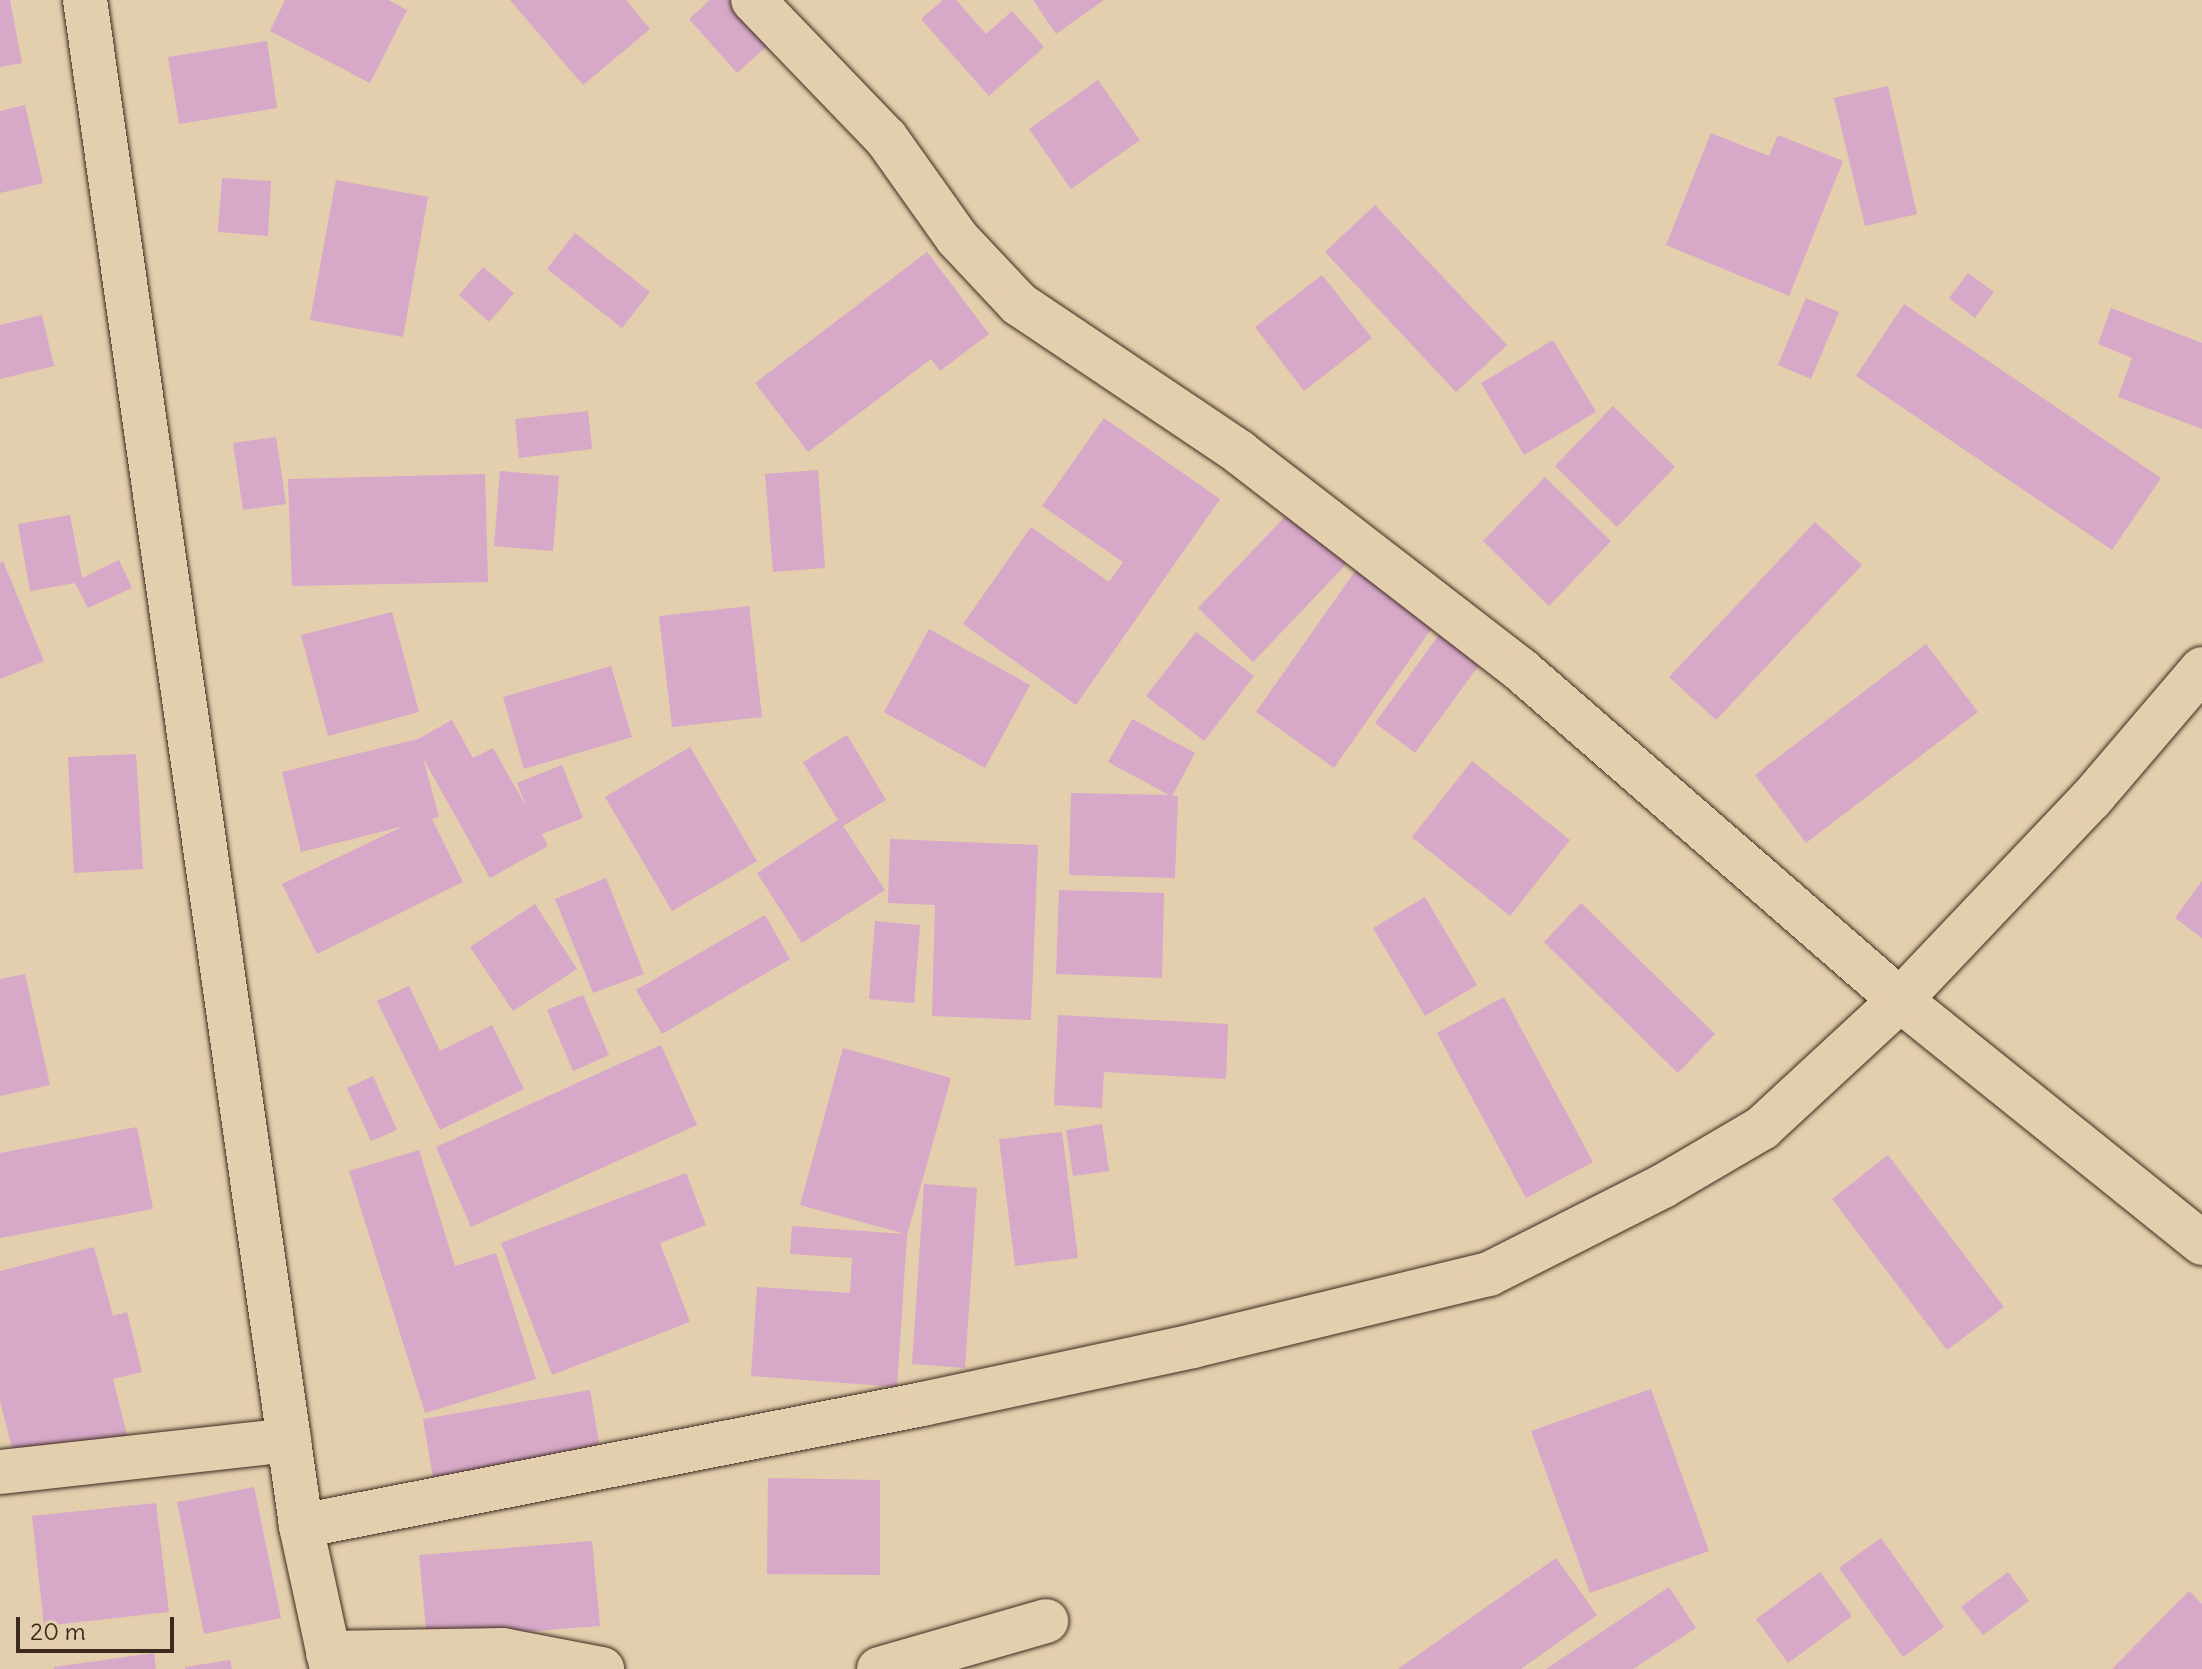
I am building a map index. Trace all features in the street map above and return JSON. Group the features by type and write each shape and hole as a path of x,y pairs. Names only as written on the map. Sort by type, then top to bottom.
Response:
{"street":[{"path":"85,0 301,1526 330,1661 503,1650 602,1669"},
{"path":"753,0 886,138 957,238 1019,304 1239,452 1521,670 1900,1000 2202,1243"},
{"path":"301,1526 923,1404 1193,1346 1489,1274 1663,1186 1762,1128 1900,1000 2091,799 2202,669"},
{"path":"0,1472 289,1440"},
{"path":"879,1669 1046,1621"}],"building":[{"path":"0,0 10,0 22,63 0,67"},
{"path":"285,0 388,0 407,10 370,83 270,31"},
{"path":"510,0 626,0 650,29 583,85"},
{"path":"710,0 742,0 776,38 737,73 689,19"},
{"path":"943,0 956,0 986,34 1012,11 1044,47 989,96 921,19"},
{"path":"1033,0 1104,0 1056,34"},
{"path":"267,41 277,108 179,124 168,57"},
{"path":"1098,80 1140,140 1071,189 1029,129"},
{"path":"1888,86 1917,214 1865,226 1834,98"},
{"path":"25,105 43,183 0,193 0,111"},
{"path":"1711,133 1769,156 1778,135 1843,161 1789,296 1666,245"},
{"path":"222,178 271,181 268,236 218,232"},
{"path":"336,180 428,197 403,337 310,320"},
{"path":"1375,205 1507,345 1456,392 1325,252"},
{"path":"575,233 650,292 622,328 547,269"},
{"path":"927,252 989,334 940,371 931,359 808,452 755,383"},
{"path":"483,267 514,293 489,322 459,295"},
{"path":"1968,273 1994,292 1975,318 1949,298"},
{"path":"1322,275 1372,338 1304,391 1255,327"},
{"path":"1806,298 1839,312 1811,379 1778,365"},
{"path":"1904,304 2161,478 2112,550 1856,376"},
{"path":"2111,308 2202,343 2202,429 2118,397 2132,358 2098,344"},
{"path":"42,315 54,366 0,379 0,325"},
{"path":"1553,340 1596,412 1524,455 1481,383"},
{"path":"1613,406 1675,467 1617,527 1555,466"},
{"path":"588,411 592,449 519,458 515,419"},
{"path":"1104,418 1220,499 1076,705 963,624 1031,527 1109,582 1123,562 1042,506"},
{"path":"276,437 286,504 243,510 233,443"},
{"path":"818,470 825,568 773,572 765,474"},
{"path":"500,471 559,476 553,551 494,546"},
{"path":"485,474 488,582 292,586 288,479"},
{"path":"1545,477 1611,541 1549,606 1483,541"},
{"path":"1298,503 1354,556 1253,662 1198,608"},
{"path":"70,515 82,578 119,560 132,588 88,608 75,583 30,591 18,524"},
{"path":"1815,522 1862,565 1716,720 1669,677"},
{"path":"3,561 44,661 0,679 0,563"},
{"path":"1358,567 1436,622 1334,768 1256,712"},
{"path":"749,606 762,717 672,727 659,616"},
{"path":"392,612 419,712 328,736 301,635"},
{"path":"1446,625 1487,654 1415,753 1375,723"},
{"path":"929,629 1030,685 985,768 884,712"},
{"path":"1196,632 1254,676 1204,741 1146,696"},
{"path":"1926,644 1978,712 1806,843 1755,775"},
{"path":"611,666 632,737 524,769 503,697"},
{"path":"1132,719 1195,753 1172,796 1178,796 1175,878 1069,875 1071,793 1169,795 1108,762"},
{"path":"452,720 473,758 493,748 527,808 517,783 562,765 583,818 542,834 548,846 490,878 423,758 439,817 432,819 463,882 317,954 282,884 404,826 301,852 282,772 418,739"},
{"path":"847,735 886,800 843,826 885,890 802,943 757,873 838,820 803,762"},
{"path":"690,747 757,861 672,911 605,797"},
{"path":"136,754 143,869 74,873 68,757"},
{"path":"1472,761 1570,840 1510,916 1412,837"},
{"path":"890,839 1038,845 1031,1020 932,1016 935,905 888,903"},
{"path":"606,878 644,974 593,993 555,899"},
{"path":"2202,881 2202,938 2175,918"},
{"path":"1059,890 1164,893 1162,978 1056,974"},
{"path":"1425,897 1477,985 1425,1016 1373,928"},
{"path":"1581,903 1715,1034 1678,1073 1544,942"},
{"path":"535,904 577,969 513,1011 470,947"},
{"path":"765,915 790,959 662,1034 636,990"},
{"path":"875,921 920,925 914,1003 869,999"},
{"path":"25,974 50,1085 0,1096 0,979"},
{"path":"409,986 440,1051 492,1025 524,1089 440,1130 377,1001"},
{"path":"583,995 609,1055 573,1071 547,1010"},
{"path":"1504,997 1593,1162 1526,1198 1437,1033"},
{"path":"1058,1015 1228,1024 1226,1079 1104,1072 1102,1108 1054,1105"},
{"path":"661,1045 697,1125 471,1227 436,1147"},
{"path":"843,1048 951,1078 907,1235 897,1387 751,1376 757,1287 850,1293 852,1258 790,1254 792,1226 905,1234 800,1205"},
{"path":"373,1076 397,1130 371,1141 347,1088"},
{"path":"1102,1124 1109,1171 1073,1176 1066,1130"},
{"path":"137,1127 153,1209 0,1238 0,1153"},
{"path":"1062,1132 1078,1258 1015,1266 999,1139"},
{"path":"419,1150 455,1266 496,1253 536,1379 425,1413 349,1171"},
{"path":"1888,1155 2004,1307 1947,1350 1832,1199"},
{"path":"686,1173 706,1225 660,1243 690,1322 552,1375 501,1243"},
{"path":"924,1184 977,1188 965,1368 912,1364"},
{"path":"94,1247 113,1316 127,1312 142,1372 113,1379 129,1443 18,1471 0,1401 0,1271"},
{"path":"1651,1389 1709,1551 1590,1593 1531,1431"},
{"path":"590,1390 603,1466 436,1495 423,1419"},
{"path":"768,1478 880,1480 880,1575 767,1574"},
{"path":"254,1487 281,1618 204,1634 177,1502"},
{"path":"156,1503 169,1612 44,1626 32,1516"},
{"path":"1881,1538 1944,1627 1903,1657 1839,1568"},
{"path":"592,1541 600,1626 427,1639 419,1555"},
{"path":"1556,1558 1597,1615 1521,1669 1398,1669"},
{"path":"1820,1572 1852,1616 1788,1663 1756,1619"},
{"path":"2008,1572 2029,1601 1983,1635 1961,1607"},
{"path":"1669,1587 1696,1628 1633,1669 1546,1669"},
{"path":"2189,1591 2202,1604 2202,1669 2112,1669"},
{"path":"154,1653 156,1669 54,1669 54,1667"},
{"path":"230,1660 232,1669 185,1669 185,1667"}]}
